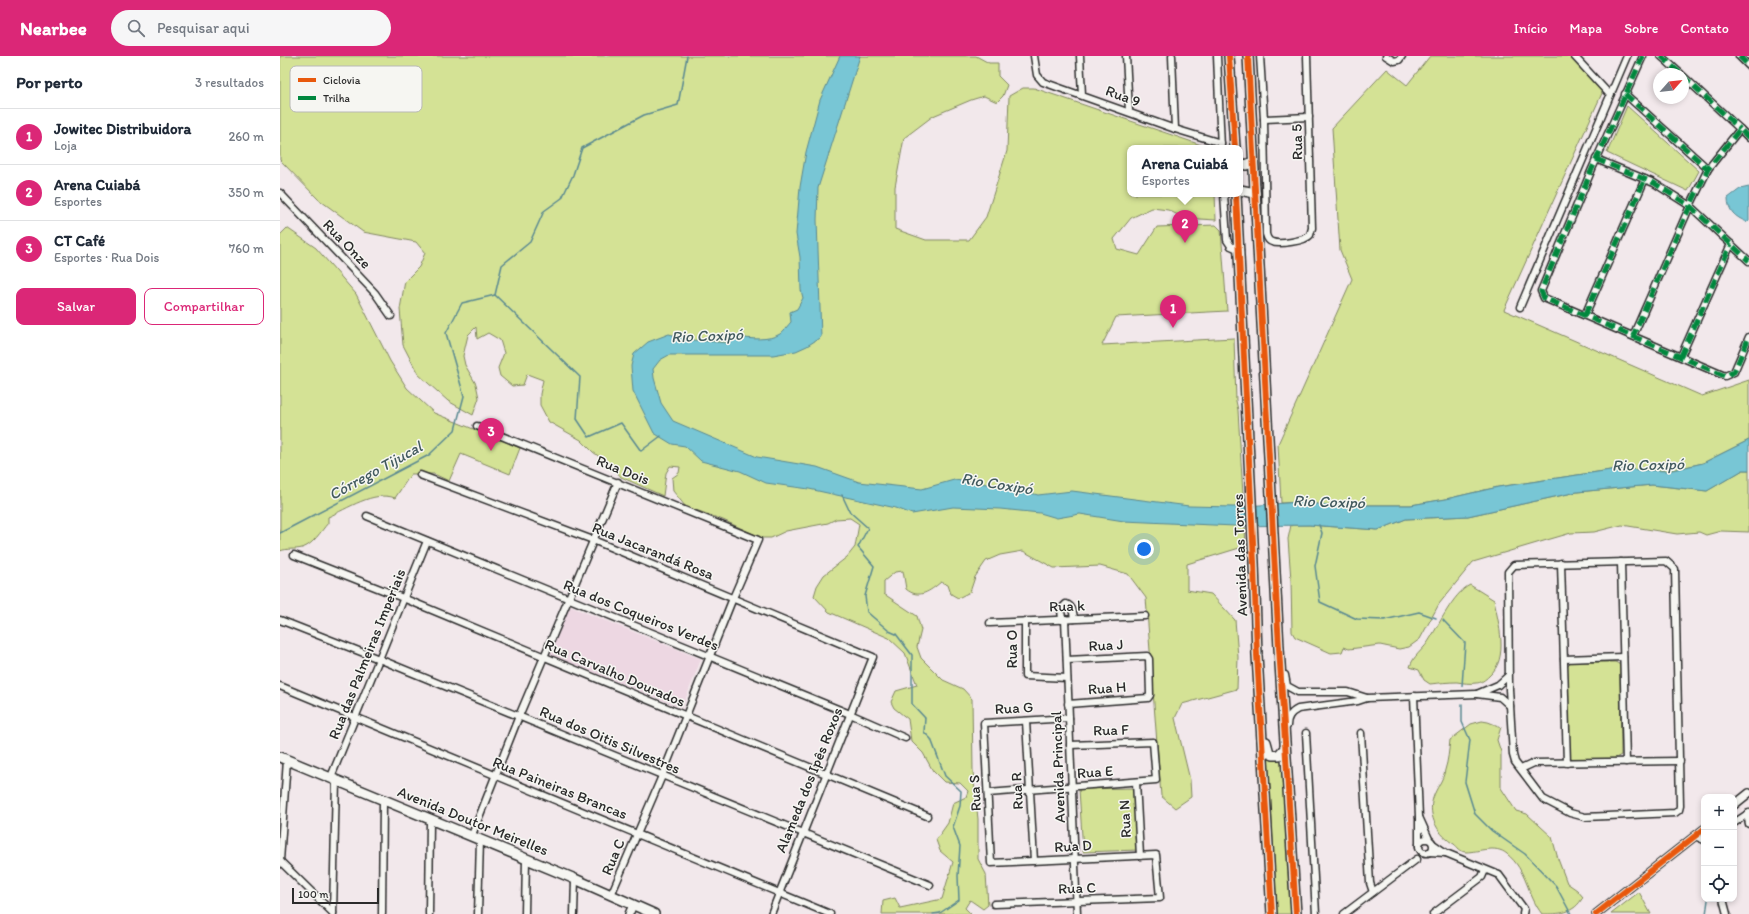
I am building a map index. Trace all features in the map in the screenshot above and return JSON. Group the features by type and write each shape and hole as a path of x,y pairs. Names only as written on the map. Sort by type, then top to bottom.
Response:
{"main road":[{"path":"1229,56 1235,145"},
{"path":"1248,56 1284,748 1296,914"},
{"path":"1243,164 1246,165 1253,162"},
{"path":"1243,191 1255,193"},
{"name":"Avenida das Torres","path":"1236,197 1240,250 1257,655 1272,914"},
{"path":"1257,655 1263,692 1266,746 1268,752 1273,755 1279,755 1284,748"},
{"name":"Avenida Doutor Meirelles","path":"284,758 382,800 576,879 654,914"}],"street":[{"name":"Rua 9","path":"1034,56 1035,69 1039,79 1043,82 1129,111 1221,145"},
{"path":"1080,56 1082,95"},
{"path":"1126,56 1129,111"},
{"path":"1172,56 1175,129"},
{"path":"1216,56 1221,145"},
{"path":"1260,56 1264,119 1309,117"},
{"name":"Rua 5","path":"1264,119 1266,234 1268,240 1273,243 1304,240 1310,235 1312,228 1307,56"},
{"path":"1386,56 1394,61 1398,60 1402,56"},
{"path":"1574,56 1610,95"},
{"path":"1520,307 1627,56"},
{"path":"1643,56 1596,159 1541,290 1544,298 1725,376 1734,372 1749,337"},
{"path":"1661,56 1674,68"},
{"path":"1739,56 1749,66"},
{"path":"1689,82 1749,138"},
{"path":"1625,94 1708,169"},
{"path":"1633,336 1690,206 1708,169 1740,129"},
{"path":"1596,159 1654,183 1690,206 1749,261"},
{"path":"1585,315 1645,179"},
{"name":"Rua Onze","path":"280,193 370,288 391,316"},
{"path":"1224,197 1227,240 1230,246 1240,250"},
{"path":"1681,356 1731,244"},
{"name":"Rua Dois","path":"476,426 618,482 758,540"},
{"name":"Rua Jacarandá Rosa","path":"420,475 592,540 873,657"},
{"path":"478,914 476,837 495,776 519,716 545,658 592,540 618,482"},
{"name":"Rua dos Coqueiros Verdes","path":"367,516 850,714 905,738"},
{"name":"Rua C","path":"611,895 662,776 733,598 758,540"},
{"name":"Rua das Palmeiras Imperiais","path":"334,779 355,717 427,541"},
{"name":"Rua Carvalho Dourados","path":"294,555 403,598 685,717 927,816"},
{"path":"1666,561 1675,569 1680,806 1679,810 1675,813 1585,817 1577,815 1543,799 1521,769 1513,755 1508,676 1508,572 1514,566 1561,563 1621,562 1666,561"},
{"path":"1621,562 1626,762"},
{"path":"1561,563 1566,763"},
{"path":"1063,620 1061,609 1066,604 1070,605 1072,608 1074,619"},
{"name":"Rua k","path":"990,623 1145,616"},
{"name":"Rua dos Oitis Silvestres","path":"280,620 519,716 802,834 930,885"},
{"name":"Avenida Principal","path":"1063,620 1067,660 1077,914"},
{"name":"Rua O","path":"1025,621 1025,676 1067,678"},
{"path":"1279,648 1287,686 1295,692 1348,692 1367,698"},
{"name":"Rua J","path":"1067,660 1147,656 1149,659 1150,695 1148,698"},
{"name":"Alameda dos Ipês Roxos","path":"771,914 778,893 827,775 873,657"},
{"path":"1564,659 1623,657"},
{"path":"1477,694 1498,685 1508,676"},
{"name":"Rua Paineiras Brancas","path":"280,686 830,914"},
{"path":"1284,748 1288,738 1287,720 1293,712 1308,707 1358,701 1367,698 1477,694 1500,697 1510,706"},
{"path":"1414,696 1420,846 1423,851 1446,853"},
{"name":"Rua H","path":"1068,704 1148,698"},
{"name":"Rua G","path":"984,723 1069,718"},
{"name":"Rua R","path":"1026,721 1034,861"},
{"name":"Rua S","path":"984,723 991,863"},
{"path":"1306,733 1316,914"},
{"path":"1362,733 1370,883 1373,892"},
{"name":"Rua F","path":"1070,745 1153,742 1156,780"},
{"path":"284,758 280,861 333,913"},
{"path":"1521,769 1534,763 1680,761"},
{"path":"333,913 334,779"},
{"name":"Rua E","path":"988,793 1156,780"},
{"name":"Rua N","path":"1136,782 1140,856"},
{"path":"1737,803 1749,793"},
{"path":"382,800 382,914"},
{"path":"1737,821 1748,814 1749,824"},
{"path":"1344,914 1416,859 1432,849 1431,842 1419,817"},
{"path":"429,914 430,819"},
{"path":"1596,914 1703,830"},
{"path":"1695,836 1701,839"},
{"path":"1416,859 1422,840 1431,842 1446,853 1500,875 1524,909 1524,914"},
{"name":"Rua D","path":"991,863 1156,855 1160,898"},
{"path":"525,914 526,858"},
{"path":"1433,914 1482,877 1485,870"},
{"path":"574,914 576,879"},
{"name":"Rua C","path":"994,904 1160,898"},
{"path":"1724,902 1726,914"},
{"path":"629,914 633,905"}],"shaded area":[{"path":"569,606 701,659 682,708 550,655"}],"green space":[{"path":"280,56 976,56 989,63 998,63 998,76 1007,85 1003,96 997,102 984,96 971,100 933,116 904,138 895,187 895,229 926,240 969,240 986,217 1007,151 1009,96 1023,88 1034,88 1201,145 1127,145 1127,197 1215,197 1216,220 1184,218 1168,210 1152,208 1131,218 1114,239 1117,249 1139,255 1157,227 1216,225 1221,230 1227,311 1116,317 1102,345 1234,338 1236,401 1238,410 1246,546 1187,564 1187,590 1211,594 1235,620 1238,657 1237,689 1182,704 1175,718 1190,780 1191,797 1175,808 1161,796 1146,598 1128,574 1100,566 1054,568 1023,551 1000,555 986,561 975,577 970,592 958,598 951,594 948,585 941,582 929,591 915,594 906,589 903,571 895,572 884,581 884,594 917,616 921,630 917,647 921,658 943,680 963,689 972,699 973,772 978,819 978,859 986,874 988,905 983,909 970,900 965,908 971,914 882,914 883,901 895,898 900,908 942,899 953,862 940,851 936,840 948,823 953,803 966,797 968,791 960,783 944,782 933,771 923,753 911,741 908,719 894,708 891,702 896,691 917,685 905,653 889,638 829,612 814,596 817,586 824,575 847,557 855,547 859,524 850,518 836,519 828,523 786,531 771,538 762,538 723,520 685,506 673,491 672,478 679,473 680,467 670,466 666,473 663,496 621,477 613,467 593,452 581,440 549,422 540,405 540,394 543,380 527,374 523,385 512,386 500,376 498,368 504,353 500,340 488,333 477,339 476,327 468,335 463,356 465,365 476,384 479,398 473,415 448,401 418,374 403,345 400,309 405,281 419,267 425,253 416,242 363,232 318,199 280,160"},
{"path":"1430,56 1569,56 1603,91 1504,310 1702,396 1749,380 1749,440 1703,463 1668,471 1617,469 1498,487 1446,499 1411,505 1326,505 1299,502 1281,503 1278,444 1352,279 1340,250 1332,128 1387,69 1407,85"},
{"path":"1627,106 1699,171 1688,191 1607,153"},
{"path":"287,228 316,248 356,294 390,361 407,388 434,413 520,448 510,474 461,454 449,481 434,474 411,474 395,498 378,496 352,505 328,517 328,523 310,544 299,549 280,551 280,235"},
{"path":"1743,470 1749,470 1749,532 1721,531 1706,535 1699,532 1677,534 1622,525 1594,532 1571,533 1473,562 1439,604 1420,639 1409,647 1399,649 1380,645 1349,649 1344,647 1342,652 1331,653 1295,637 1292,632 1291,580 1288,539 1291,525 1378,530 1406,519 1468,516 1577,492 1652,485 1707,491"},
{"path":"1470,585 1494,600 1501,640 1499,660 1495,669 1489,676 1480,682 1430,684 1424,680 1419,670 1410,667 1411,663 1428,642 1446,611 1458,595"},
{"path":"1571,662 1615,662 1619,664 1621,755 1614,759 1573,759 1569,757 1567,666"},
{"path":"1482,721 1501,727 1497,740 1501,752 1501,788 1516,811 1527,814 1552,837 1567,883 1577,890 1583,897 1571,910 1554,914 1542,914 1533,899 1519,867 1507,854 1497,849 1471,852 1462,851 1439,831 1436,825 1432,812 1433,798 1444,774 1448,759 1450,740 1471,724"},
{"path":"1268,756 1282,759 1291,914 1277,914"},
{"path":"1134,788 1138,850 1083,852 1079,789"},
{"path":"1639,892 1651,914 1611,914"}],"water":[{"name":"Rio Coxipó","path":"840,56 860,56 818,188 817,220 821,337 796,351 773,355 669,355 660,360 653,369 654,378 661,403 673,421 757,457 817,467 859,482 922,489 954,480 1004,486 1038,495 1072,491 1189,506 1234,507 1299,502 1326,505 1411,505 1446,499 1498,487 1617,469 1668,471 1703,463 1749,440 1749,470 1743,470 1707,491 1652,485 1577,492 1468,516 1406,519 1378,530 1309,525 1235,526 1124,521 1080,514 1057,518 1040,513 1000,509 953,507 912,514 896,508 809,489 766,483 740,471 701,461 685,446 672,444 654,433 633,391 631,366 634,354 648,342 669,334 693,340 728,343 738,337 759,339 776,336 780,334 791,322 790,312 797,309 803,298 801,290 800,257 796,234 800,187 806,152 820,100"},
{"path":"1749,187 1749,220 1747,222 1733,213 1729,207 1728,198 1740,189"}],"waterway":[{"name":"Córrego Tijucal","path":"280,533 429,455 455,430 464,396 446,333 462,303 495,295 502,265 530,242 544,211 562,198 573,175 582,148 644,115 678,105 687,56"},
{"name":"Córrego Tijucal","path":"495,295 580,377 577,419 589,437 621,423 641,451 661,436"},
{"path":"842,495 850,512 868,528 858,547 874,566 865,596 867,612 889,631 896,634 912,655 912,704 925,718 924,732 931,739 945,776 961,791 960,806 953,827 960,846 958,876 959,900 940,913 933,914"},
{"path":"1319,525 1322,533 1315,566 1320,602 1357,619 1384,620 1419,612 1436,618"},
{"path":"1443,620 1465,643 1462,686"},
{"path":"1462,704 1462,722 1470,740 1465,782 1475,814 1492,831 1525,854 1556,886 1571,914"},
{"path":"1706,914 1708,902"}],"marked path":[{"path":"1643,56 1592,169 1541,291 1544,298 1725,376 1734,372 1749,337"},
{"path":"1661,56 1674,68"},
{"path":"1739,56 1749,66"},
{"path":"1689,82 1740,129"},
{"path":"1625,94 1708,169"},
{"path":"1749,138 1740,129 1708,169 1690,206 1749,261"},
{"path":"1596,159 1654,183 1690,206 1633,336"},
{"path":"1585,315 1645,179"},
{"path":"1681,356 1731,244"}],"cycle path":[{"path":"1229,56 1235,145"},
{"path":"1248,56 1279,648 1296,914"},
{"path":"1236,197 1254,562 1257,655 1272,914"},
{"path":"1596,914 1703,830"}],"place":[{"name":"Arena Cuiabá","path":"1185,243"},
{"name":"Jowitec Distribuidora","path":"1173,328"},
{"name":"CT Café","path":"491,451"}]}
